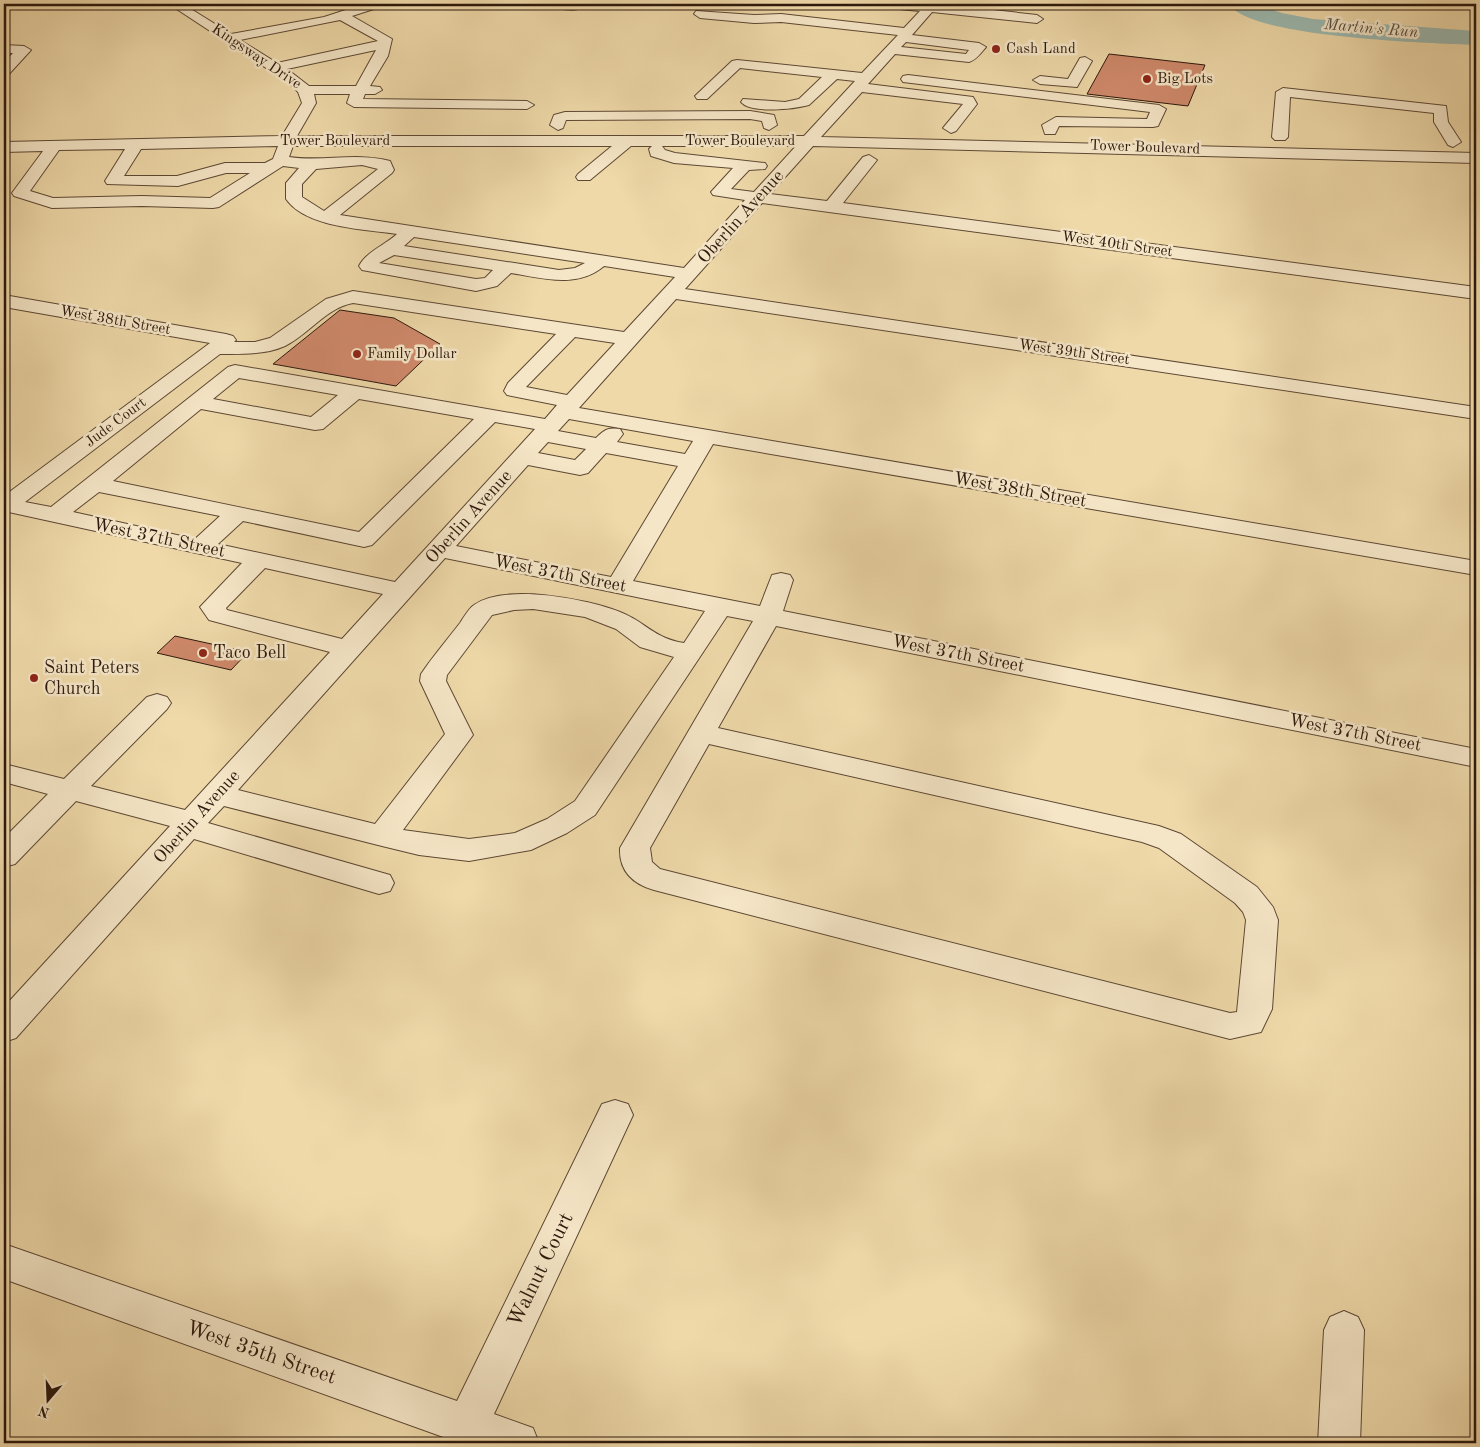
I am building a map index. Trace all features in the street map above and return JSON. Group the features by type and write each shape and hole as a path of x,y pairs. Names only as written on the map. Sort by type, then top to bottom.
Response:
{"street":[{"name":"Kingsway Drive","path":"175,4 305,90 308,103 274,165"},
{"path":"229,38 342,16 376,4"},
{"path":"559,4 579,5"},
{"path":"889,4 931,6 1037,19"},
{"name":"Oberlin Avenue","path":"4,1029 785,168 813,130 841,106 931,6"},
{"path":"700,14 754,19 781,18 979,47 969,58 892,50"},
{"path":"342,16 385,39 385,49 358,90 354,103 527,105"},
{"path":"274,68 385,44"},
{"path":"4,49 24,50 4,71"},
{"path":"881,62 1006,76"},
{"path":"1025,78 1072,84 1085,62"},
{"path":"841,106 804,102 785,106 702,96 737,64 833,74 898,92 1041,108 1053,126"},
{"path":"898,92 917,66"},
{"path":"804,102 833,74"},
{"name":"Tower Boulevard","path":"908,79 1159,109 1161,128 1053,126 1035,130"},
{"path":"305,90 462,90"},
{"path":"1280,137 1283,92 1414,98 1441,115 1461,142 1434,141"},
{"path":"1440,93 1441,115"},
{"path":"951,128 970,104 968,100"},
{"path":"1282,105 1441,115"},
{"name":"Tower Boulevard","path":"538,125 787,125"},
{"name":"Tower Boulevard","path":"278,126 316,126"},
{"name":"Tower Boulevard","path":"4,147 288,141 730,141 843,126"},
{"path":"932,128 970,129"},
{"name":"Tower Boulevard","path":"813,130 1476,158"},
{"path":"1262,136 1300,137"},
{"path":"466,159 488,141"},
{"path":"584,177 627,141"},
{"path":"657,141 657,153 665,156 785,168"},
{"path":"725,163 730,141"},
{"path":"136,144 113,181 178,181 225,168 311,165 362,160 384,164 386,170 326,218"},
{"path":"54,146 12,193 52,203 142,201 213,204 274,165"},
{"path":"831,207 869,160"},
{"name":"West 40th Street","path":"745,164 719,192 1476,292"},
{"path":"311,165 294,183 294,199 306,209 326,218 689,274"},
{"path":"410,232 391,249 371,260 368,266 476,285 491,282 508,267"},
{"path":"391,249 573,275 587,272 600,260"},
{"name":"West 39th Street","path":"672,292 1476,412"},
{"name":"West 38th Street","path":"4,301 221,344 253,348 275,343 333,301 353,297 630,339"},
{"path":"571,330 514,388 514,391 603,446 692,462"},
{"name":"Jude Court","path":"5,504 221,344"},
{"path":"55,515 235,371 490,415 558,419"},
{"path":"196,402 315,424 356,392"},
{"path":"95,484 364,540 490,415"},
{"name":"West 38th Street","path":"558,419 623,422 1476,568"},
{"path":"523,457 580,468 603,446 623,422"},
{"path":"618,586 707,436"},
{"name":"West 37th Street","path":"5,504 402,591"},
{"path":"200,547 238,513"},
{"name":"West 37th Street","path":"439,550 1476,758"},
{"path":"259,560 213,607 218,615 349,649"},
{"path":"701,733 1148,833 1170,841 1246,896 1257,907 1262,920 1255,1010 1249,1023 1230,1026 673,884 642,873 634,861 635,848 701,733 769,616 782,580"},
{"path":"382,836 459,735 433,681 434,674 439,664 483,610 492,605 520,600 594,612 625,624 640,638 655,644 691,652"},
{"path":"217,794 419,844 469,850 520,844 557,826 584,808 721,606"},
{"path":"4,856 157,703"},
{"path":"4,773 70,790 379,883"},
{"name":"Walnut Court","path":"467,1425 615,1115"},
{"name":"West 35th Street","path":"4,1262 518,1443"},
{"path":"1339,1443 1344,1330"}],"building":[{"name":"Big Lots","path":"1109,54 1205,65 1188,106 1087,94"},
{"name":"Family Dollar","path":"340,310 394,318 440,344 396,386 273,364"},
{"name":"Taco Bell","path":"175,636 248,652 231,670 157,653"}],"waterway":[{"name":"Martin's Run","path":"1240,4 1255,13 1313,26 1476,38"}],"place":[{"name":"Cash Land","path":"996,49"},
{"name":"Big Lots","path":"1147,79"},
{"name":"Family Dollar","path":"357,354"},
{"name":"Taco Bell","path":"203,653"},
{"name":"Saint Peters Church","path":"34,678"}]}
